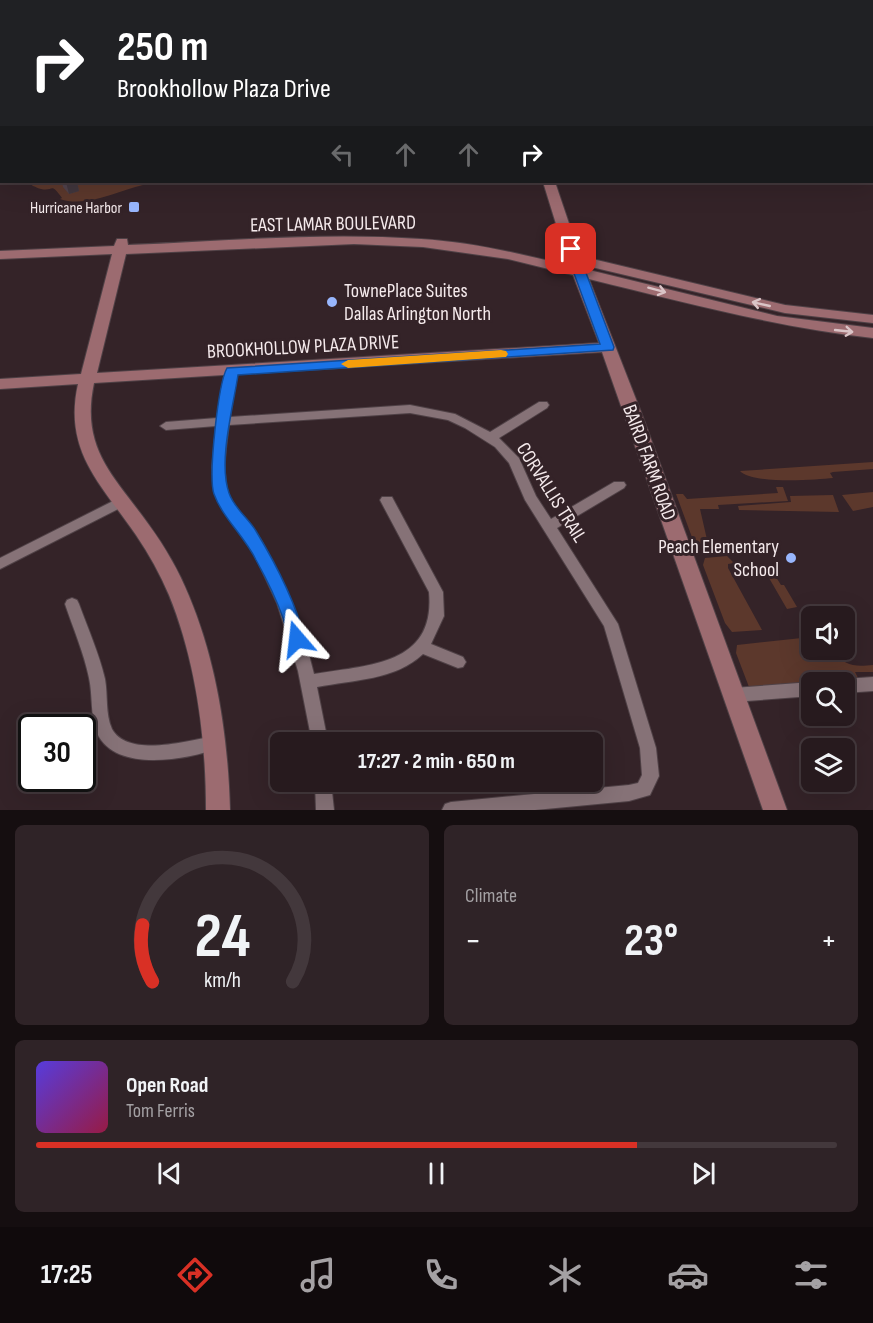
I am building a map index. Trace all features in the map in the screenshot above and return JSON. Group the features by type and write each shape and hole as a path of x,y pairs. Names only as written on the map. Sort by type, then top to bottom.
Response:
{"street":[{"name":"BAIRD FARM ROAD","path":"549,183 577,266 776,810"},
{"path":"540,251 561,243 565,232"},
{"name":"EAST LAMAR BOULEVARD","path":"0,244 121,246 355,235 441,234 540,251 625,282 746,314 817,321 873,319"},
{"name":"EAST LAMAR BOULEVARD","path":"355,235 468,248 650,276 817,321 873,333"},
{"path":"121,246 87,379 81,421 83,435 94,464 154,546 183,606 196,643 208,704 218,810"},
{"name":"EAST LAMAR BOULEVARD","path":"0,255 60,254 121,246"},
{"path":"60,254 90,256 110,266 114,272"},
{"path":"591,304 604,287 625,282"},
{"name":"BROOKHOLLOW PLAZA DRIVE","path":"0,384 608,347"},
{"path":"231,371 218,476 221,493 228,507 249,532 291,618 318,732"},
{"path":"490,438 543,405"},
{"name":"CORVALLIS TRAIL","path":"166,426 410,409 451,417 469,425 508,453 530,497 611,624 648,748 651,776 644,789 629,793 451,810"},
{"path":"549,526 619,485"},
{"path":"308,682 391,667 404,662 421,646 433,629 438,603 436,592 387,500"},
{"path":"0,564 121,502"},
{"path":"72,604 97,679 103,724 108,737 119,746 133,752 154,753 213,743"},
{"path":"421,646 458,662"},
{"path":"855,685 873,684"},
{"path":"734,695 801,690"},
{"path":"324,792 325,810"}],"shaded area":[{"path":"28,183 166,183 143,185 102,198 80,201 60,199 62,198 54,188 45,190"},
{"path":"873,462 873,469 833,472 830,473 833,478 824,479 756,478 740,471"},
{"path":"776,487 783,487 788,501 718,505 719,509 700,509 708,544 703,545 693,540 676,494 683,494 687,499 778,493"},
{"path":"873,492 873,507 853,511 842,495"},
{"path":"833,495 839,512 739,510 738,506 791,502 790,496"},
{"path":"727,556 734,563 728,564 728,568 762,630 732,632 725,623 703,565 705,558"},
{"path":"773,570 797,607 787,609 765,571"},
{"path":"801,638 801,660 842,660 860,666 873,665 873,672 801,672 801,684 749,687 736,653 737,645"}],"slow traffic":[{"path":"348,364 501,354"}],"place":[{"name":"Hurricane Harbor","path":"134,207"},
{"name":"TownePlace Suites Dallas Arlington North","path":"332,302"},
{"name":"Peach Elementary School","path":"791,558"}],"route":[{"path":"297,639 291,618 264,559 249,532 228,507 221,493 218,476 219,454 231,371 608,347 571,249"}]}
